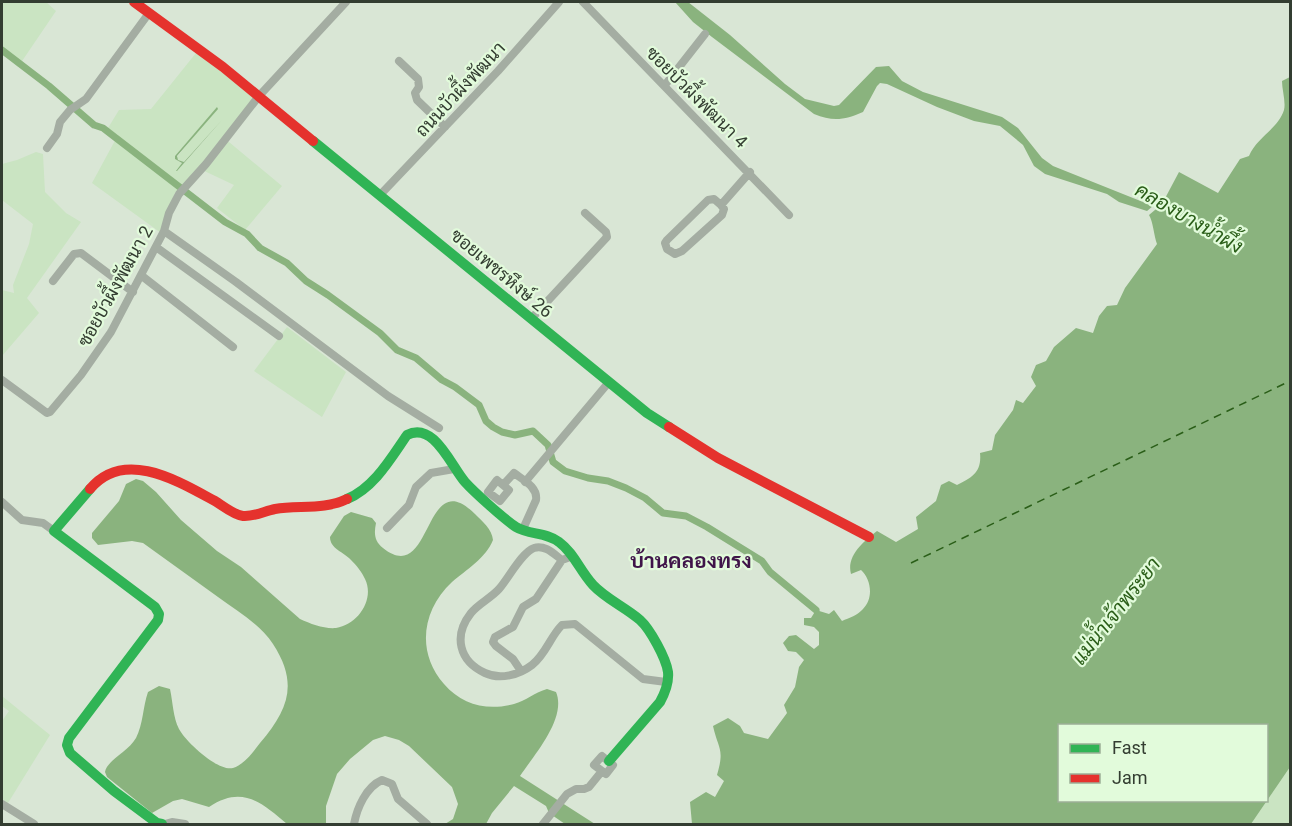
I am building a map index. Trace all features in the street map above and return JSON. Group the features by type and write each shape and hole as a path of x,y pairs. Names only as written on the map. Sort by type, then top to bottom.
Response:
{"street":[{"name":"ซอยเพชรหึงษ์ 26","path":"134,2 259,96 647,413 718,458 869,537"},
{"name":"ซอยบัวผึ้งพัฒนา 2","path":"2,380 38,408 50,412 81,375 105,341 134,292 164,231 169,213 179,194 259,96 346,2"},
{"name":"ถนนบัวผึ้งพัฒนา","path":"380,195 560,2"},
{"name":"ซอยบัวผึ้งพัฒนา 4","path":"583,2 789,214"},
{"path":"47,148 57,134 60,122 86,99 148,13"},
{"path":"665,85 705,34"},
{"path":"399,62 418,79 419,87 415,93 417,100 445,127"},
{"path":"721,205 750,172"},
{"path":"714,199 721,205 724,209 722,215 682,250 675,254 667,249 665,243 667,240 708,200 714,199"},
{"path":"531,319 607,237 606,232 585,213"},
{"path":"164,231 388,396 439,428"},
{"path":"156,247 279,336"},
{"path":"53,281 74,254 81,253 134,292"},
{"path":"142,276 233,346"},
{"path":"525,482 609,382"},
{"path":"54,531 98,479 116,472 147,471 164,477 242,516 250,516 270,509 327,506 354,497 373,482 407,435 420,432 435,440 465,482 517,528 546,535 559,542 573,556 592,584 610,600 639,619 647,627 665,662 668,673 665,693 660,702 609,761 602,756 594,765 602,771 589,787 576,789 567,794 545,821"},
{"path":"387,528 409,505 416,487 431,473 454,469"},
{"path":"503,485 514,473 537,494 523,529"},
{"path":"2,502 22,520 43,523 155,608 159,614 158,620 69,738 67,745 70,753 157,824 172,822 185,825"},
{"path":"562,560 548,549 532,548 498,590 471,613 461,638 465,660 473,668 491,676 512,676 543,655 557,630 568,623 575,624 586,632 643,679 666,682"},
{"path":"521,671 513,659 496,646 495,637 513,627 523,608 536,599 562,560 573,556"},
{"path":"354,825 363,800 382,780 392,784 398,799 424,822"},
{"path":"2,804 34,825"}],"shaded area":[{"path":"2,2 46,2 56,11 18,67 2,53"},
{"path":"196,53 252,95 254,98 223,137 282,186 245,230 217,208 234,185 198,168 175,193 161,233 92,183 118,135 108,128 119,110 151,109","holes":["217,108 177,157 178,160 184,162 220,123 177,171 182,163 175,159 175,156"]},
{"path":"36,152 43,154 45,192 66,213 81,222 27,298 39,313 2,356 2,290 14,293 13,285 29,244 33,224 2,200 2,164"},
{"path":"287,327 346,372 322,417 254,371"},
{"path":"2,696 50,735 8,803 2,799 2,721 9,711 2,706"},
{"path":"1290,767 1290,824 1251,824"}],"water":[{"path":"675,2 688,2 805,99 834,106 839,105 876,67 889,66 902,81 923,92 1002,117 1018,128 1042,158 1053,166 1153,206 1147,211 1119,202 1107,194 1045,174 1034,166 1023,145 1000,126 974,121 887,84 880,83 877,86 863,112 857,115 833,119 821,117 693,22"},
{"path":"1290,77 1290,767 1268,799 1268,724 1058,724 1058,802 1266,802 1251,824 692,824 690,802 706,792 715,797 724,781 717,775 721,754 713,726 728,718 740,726 744,733 768,739 787,713 784,705 795,687 799,667 804,660 796,652 788,651 783,643 789,636 796,635 814,649 819,645 819,632 814,627 804,625 804,618 811,618 816,610 829,614 834,610 842,621 856,615 866,605 870,594 867,578 861,570 851,574 851,561 857,550 877,531 896,542 918,529 916,517 936,501 941,485 949,481 957,485 978,470 980,453 992,450 995,435 1013,410 1016,400 1023,403 1036,386 1031,377 1036,365 1046,361 1054,347 1076,328 1093,333 1099,316 1107,306 1117,305 1125,288 1157,244 1149,215 1162,204 1179,172 1218,193 1240,159 1249,156 1257,143 1277,123 1284,107 1282,81"},
{"path":"217,107 218,109 177,156 178,160 184,162 222,120 176,171 182,163 175,159 175,156"},
{"path":"136,479 143,481 156,492 181,520 217,551 241,567 300,619 327,628 344,626 351,622 362,610 368,595 368,587 361,571 332,545 330,537 344,516 351,512 372,518 376,523 375,533 378,543 399,556 411,552 420,541 436,512 446,503 458,502 475,514 489,529 493,540 481,558 452,582 434,605 426,632 429,658 435,672 451,691 476,704 504,706 518,703 547,689 556,692 557,713 553,724 520,776 595,824 565,824 549,813 546,806 514,786 486,824 445,824 453,819 458,804 452,787 409,746 385,736 373,740 350,759 337,774 326,806 326,824 287,824 260,803 241,797 231,797 209,807 182,799 173,801 152,813 107,777 105,772 136,738 148,692 159,686 170,689 175,720 183,735 211,761 227,768 233,768 248,757 278,719 287,696 288,684 281,658 273,644 248,618 143,543 132,541 98,545 92,538 92,533 119,501 126,484"}],"waterway":[{"path":"2,50 94,125 103,128 225,222 247,234 260,248 287,263 306,281 380,333 397,350 416,358 442,380 479,405 486,421 493,427 515,435 533,431 548,445 553,462 565,471 608,481 626,488 645,498 663,513 686,516 707,527 762,561 770,572 816,610"}],"ferry route":[{"path":"911,563 1290,381"}],"traffic: fast":[{"path":"313,141 647,413 669,427"},
{"path":"347,499 366,488 374,480 407,435 417,432 425,434 441,447 465,482 497,512 521,530 559,542 569,551 588,580 598,590 640,620 653,637 664,659 668,672 667,684 660,702 609,761"},
{"path":"90,489 54,531 155,607 159,614 158,620 69,738 67,745 70,753 114,791 157,823 162,824"}],"traffic: jam":[{"path":"134,2 223,67 313,141"},
{"path":"669,427 718,458 869,537"},
{"path":"90,489 104,477 119,471 151,472 185,485 243,516 275,509 329,505 347,499"}],"district":[{"name":"บ้านคลองทรง","path":"691,561"}],"water label":[{"name":"คลองบางน้ำผึ้ง","path":"1189,218"},
{"name":"แม่น้ำเจ้าพระยา","path":"1116,611"}]}
